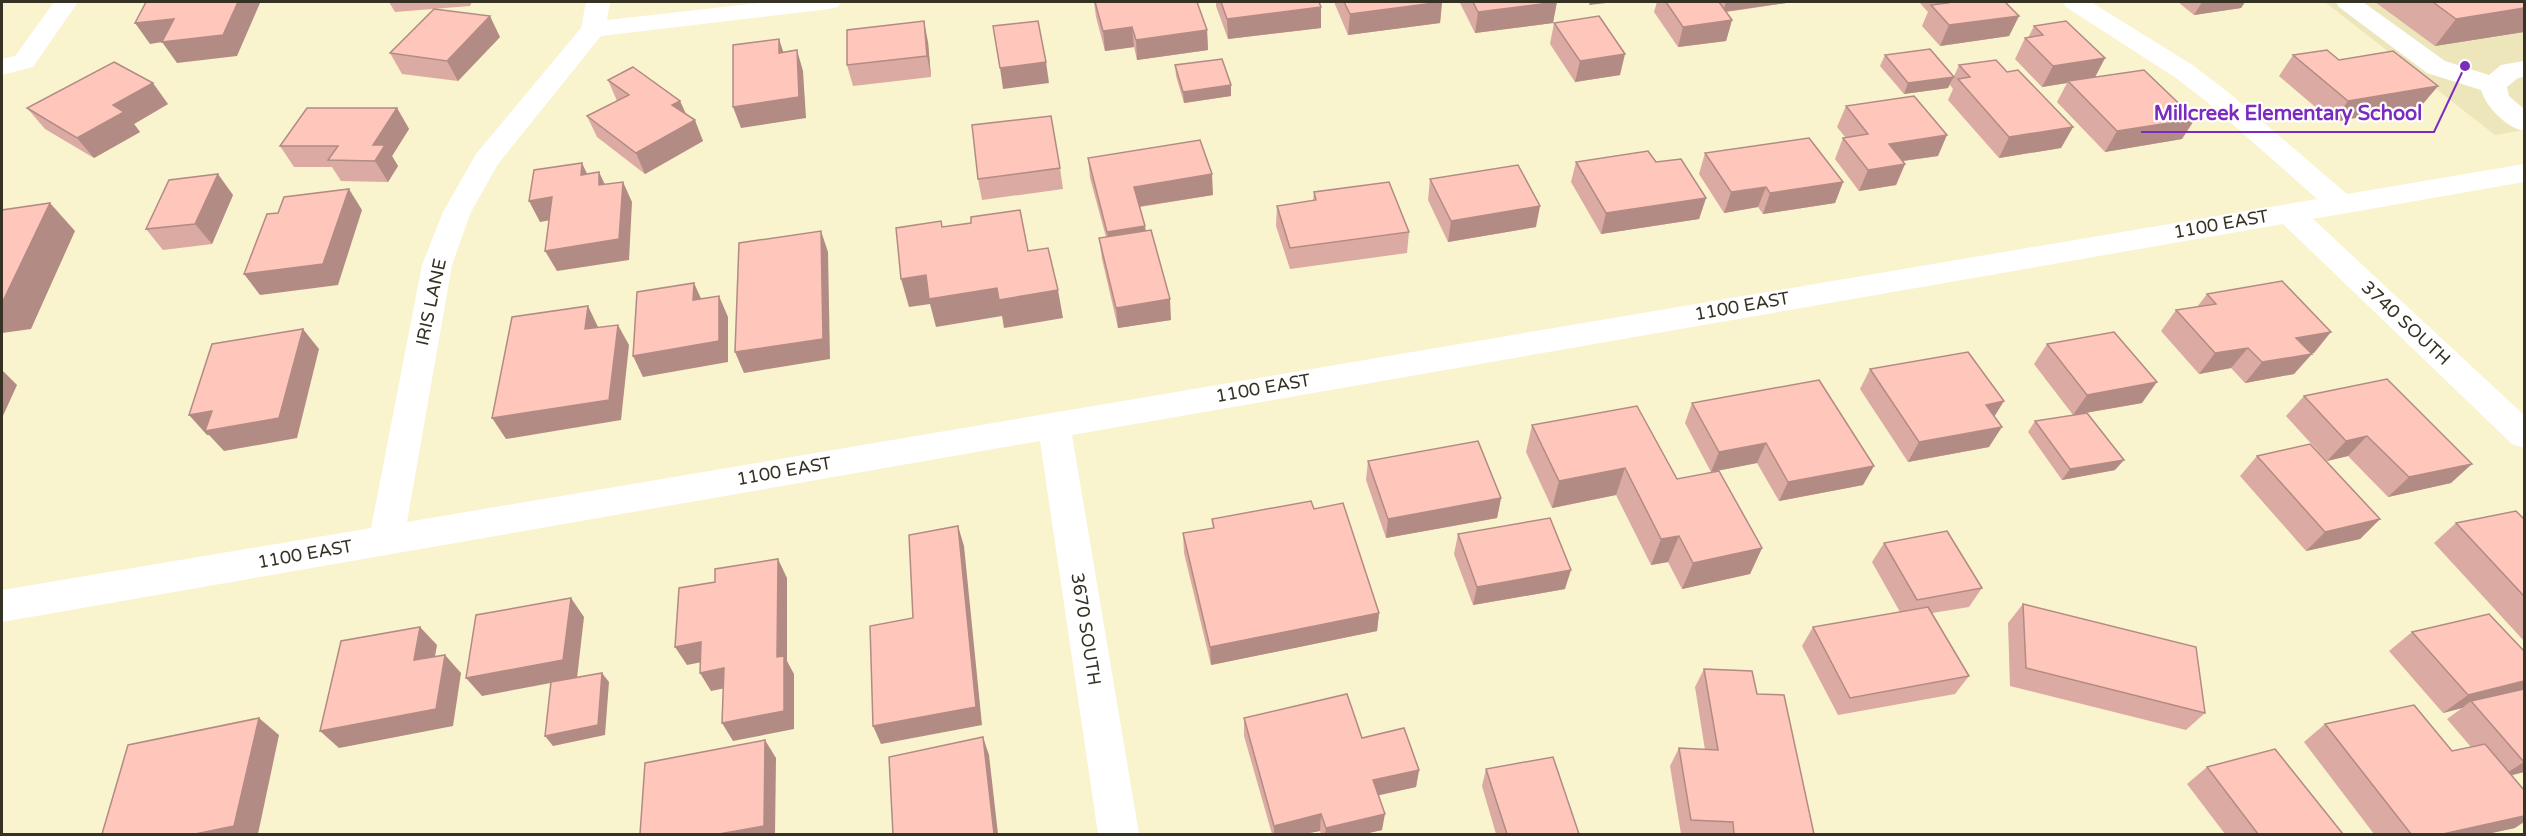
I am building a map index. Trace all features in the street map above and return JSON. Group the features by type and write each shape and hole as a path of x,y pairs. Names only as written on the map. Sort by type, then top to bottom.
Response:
{"street":[{"path":"13,64 66,2"},
{"path":"596,15 829,2"},
{"path":"2075,2 2185,72 2220,99 2340,203"},
{"path":"2348,2 2436,67 2493,85"},
{"name":"IRIS LANE","path":"386,540 437,265 457,212 486,160 596,15"},
{"path":"2493,85 2510,71 2524,69"},
{"path":"2493,85 2497,99 2524,123"},
{"name":"1100 EAST","path":"2,606 2524,173"},
{"name":"3740 SOUTH","path":"2288,212 2524,435"},
{"name":"3670 SOUTH","path":"1054,424 1119,834"}],"shaded area":[{"path":"2325,2 2524,2 2524,130 2495,135"}],"building":[{"path":"146,2 238,2 223,35 162,42 174,19 135,23"},
{"path":"1095,2 1197,2 1207,30 1136,40 1132,27 1103,31"},
{"path":"1221,2 1319,2 1321,7 1227,19"},
{"path":"1344,2 1442,2 1350,14"},
{"path":"1473,2 1557,2 1478,12"},
{"path":"1666,2 1719,2 1732,20 1683,27"},
{"path":"1947,2 2005,2 2019,16 1949,25 1931,5"},
{"path":"2433,2 2524,2 2524,8 2456,19"},
{"path":"434,9 490,16 447,61 390,53"},
{"path":"1599,16 1625,54 1580,61 1554,23"},
{"path":"924,21 927,56 847,65 847,30"},
{"path":"1038,21 1046,62 1000,68 993,26"},
{"path":"2066,21 2105,58 2053,66 2025,38 2043,35 2034,26"},
{"path":"779,39 779,53 797,50 799,97 733,107 733,45"},
{"path":"1930,49 1954,77 1908,83 1885,55"},
{"path":"2327,50 2339,60 2393,51 2438,86 2348,101 2293,55"},
{"path":"1222,59 1231,85 1183,92 1175,65"},
{"path":"1996,60 2007,72 2018,70 2073,127 2009,137 1958,79 1970,77 1959,65"},
{"path":"114,62 153,83 113,105 124,112 77,138 27,108"},
{"path":"633,67 680,101 672,105 695,120 636,153 587,116 629,95 608,80"},
{"path":"2144,70 2195,119 2117,131 2068,81"},
{"path":"1914,96 1947,135 1889,144 1905,164 1868,170 1843,138 1868,134 1846,106"},
{"path":"307,108 397,108 373,145 385,145 375,161 328,160 338,146 280,146"},
{"path":"1051,116 1060,168 978,179 972,125"},
{"path":"1809,138 1843,182 1770,193 1766,187 1731,192 1705,153"},
{"path":"1200,140 1212,174 1134,187 1145,226 1107,232 1088,158"},
{"path":"1648,151 1656,162 1681,159 1706,198 1606,213 1576,162"},
{"path":"582,163 581,175 599,172 599,185 623,182 619,239 545,251 552,197 529,201 534,170"},
{"path":"1518,165 1540,206 1451,221 1430,179"},
{"path":"218,174 195,224 146,229 169,180"},
{"path":"1389,182 1409,232 1290,248 1277,206 1316,200 1314,192"},
{"path":"349,189 323,264 244,274 267,214 278,213 284,197"},
{"path":"50,203 3,301 2,301 2,210"},
{"path":"1020,210 1028,251 1048,248 1058,290 999,300 997,288 929,299 926,275 901,279 896,228 941,221 942,227 971,223 971,217"},
{"path":"1151,230 1170,299 1116,308 1099,238"},
{"path":"821,231 823,339 735,352 739,243"},
{"path":"2282,281 2331,332 2296,338 2312,354 2262,362 2248,348 2215,353 2176,310 2216,304 2207,294"},
{"path":"694,283 693,300 719,296 719,341 633,356 637,292"},
{"path":"588,306 585,329 618,325 609,400 492,418 512,317"},
{"path":"303,329 279,418 205,431 212,411 189,415 212,344"},
{"path":"2114,332 2157,382 2087,395 2047,344"},
{"path":"1968,352 2004,401 1986,405 2002,427 1919,442 1870,369"},
{"path":"2387,379 2472,464 2409,477 2367,436 2346,441 2304,396"},
{"path":"1819,380 1874,466 1788,482 1766,443 1719,452 1692,403"},
{"path":"1637,406 1677,479 1719,471 1762,548 1693,563 1679,536 1661,539 1625,468 1559,481 1532,425"},
{"path":"2087,413 2124,460 2070,469 2035,421"},
{"path":"1478,441 1501,498 1388,519 1368,461"},
{"path":"2310,444 2380,519 2325,532 2257,456"},
{"path":"1311,501 1314,509 1343,503 1379,613 1210,647 1183,533 1214,528 1212,519"},
{"path":"2516,511 2524,519 2524,596 2456,523"},
{"path":"1550,518 1571,570 1477,587 1458,534"},
{"path":"958,526 976,707 873,726 870,626 913,618 909,535"},
{"path":"1947,531 1982,588 1917,600 1884,543"},
{"path":"778,559 777,657 784,656 784,711 722,723 724,668 700,673 701,642 675,647 679,588 715,582 715,569"},
{"path":"571,598 563,660 466,678 476,615"},
{"path":"2023,604 2196,647 2205,713 2026,668"},
{"path":"1928,607 1969,676 1850,698 1813,627"},
{"path":"2489,614 2524,651 2524,681 2468,695 2412,632"},
{"path":"420,627 414,660 445,655 436,709 320,731 341,641"},
{"path":"1704,669 1752,671 1757,694 1784,695 1814,834 1734,834 1733,822 1691,820 1679,748 1718,750"},
{"path":"602,673 598,725 545,736 551,682"},
{"path":"2524,689 2524,762 2471,701"},
{"path":"1347,694 1362,738 1404,728 1419,770 1373,780 1385,814 1326,828 1321,814 1274,826 1244,718"},
{"path":"2414,705 2452,751 2485,744 2524,790 2524,816 2443,834 2411,834 2325,724"},
{"path":"259,718 234,826 195,834 102,834 128,745"},
{"path":"983,737 994,834 893,834 889,757"},
{"path":"765,740 764,826 719,834 640,834 645,763"},
{"path":"2275,749 2343,834 2258,834 2207,767"},
{"path":"1553,757 1579,834 1507,834 1486,769"}],"place":[{"name":"Millcreek Elementary School","path":"2465,66"}]}
